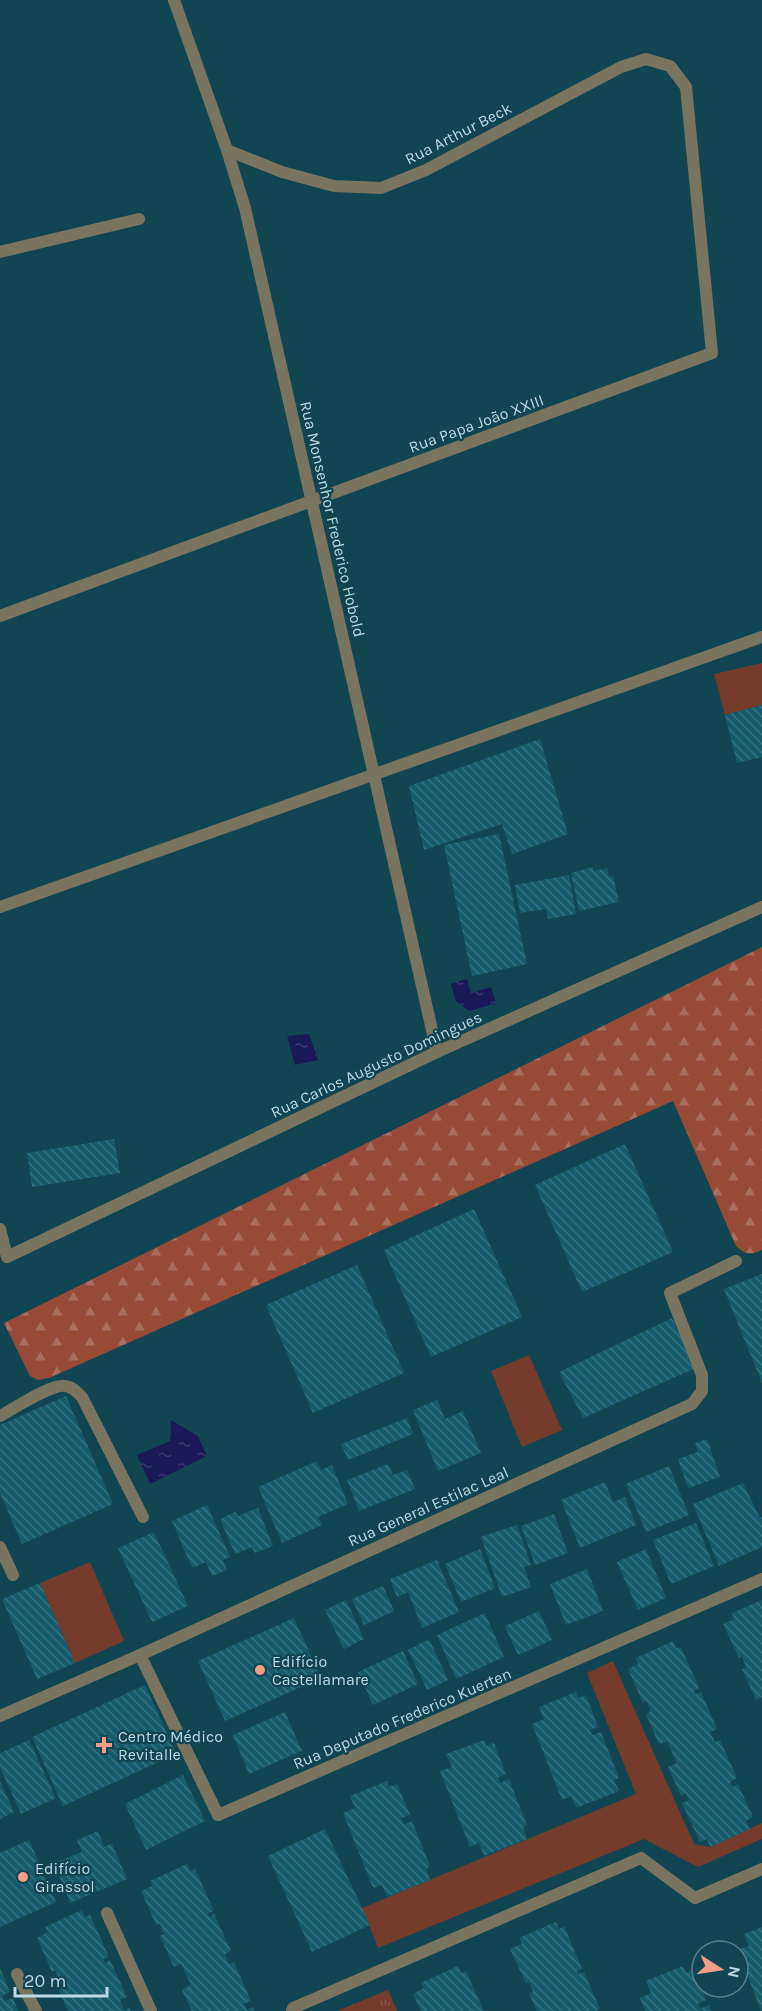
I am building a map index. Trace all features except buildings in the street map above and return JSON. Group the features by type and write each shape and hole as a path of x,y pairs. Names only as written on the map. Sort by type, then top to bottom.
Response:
{"street":[{"name":"Rua Monsenhor Frederico Hobold","path":"174,0 227,150 253,240 437,1052"},
{"name":"Rua Arthur Beck","path":"227,150 282,172 334,186 381,188 426,170 621,67 646,59 670,66 686,87"},
{"name":"Rua Papa João XXIII","path":"0,616 712,353 686,87"},
{"path":"0,252 139,219"},
{"path":"0,907 762,637"},
{"name":"Rua Carlos Augusto Domingues","path":"0,1229 7,1257 437,1052 762,907"},
{"name":"Rua General Estilac Leal","path":"0,1716 140,1655 692,1404 702,1391 702,1375 670,1293 736,1261"},
{"path":"0,1416 53,1388 63,1385 73,1388 82,1397 143,1517"},
{"path":"0,1547 13,1575"},
{"name":"Rua Deputado Frederico Kuerten","path":"140,1655 218,1815 762,1579"},
{"path":"292,2011 292,2008 641,1858 695,1898 762,1869"},
{"path":"107,1913 151,2011"},
{"path":"17,1974 36,2011"}],"green space":[{"path":"762,663 762,705 725,715 714,674"},
{"path":"762,947 762,1250 748,1253 736,1246 673,1101 49,1378 38,1380 30,1376 4,1323"},
{"path":"529,1355 562,1430 522,1447 491,1371"},
{"path":"90,1562 124,1641 75,1663 40,1583"},
{"path":"613,1661 694,1844 710,1847 762,1823 762,1839 698,1867 644,1839 378,1948 362,1908 636,1794 587,1673"},
{"path":"388,1990 397,2011 337,2011"}],"water":[{"path":"467,979 471,993 491,987 496,1003 470,1011 456,1002 451,984"},
{"path":"309,1034 318,1060 295,1065 287,1036"},
{"path":"171,1420 198,1436 207,1456 150,1484 137,1455 170,1441"}],"place":[{"name":"Edifício Castellamare","path":"260,1670"},
{"name":"Centro Médico Revitalle","path":"104,1745"},
{"name":"Edifício Girassol","path":"23,1877"}]}
